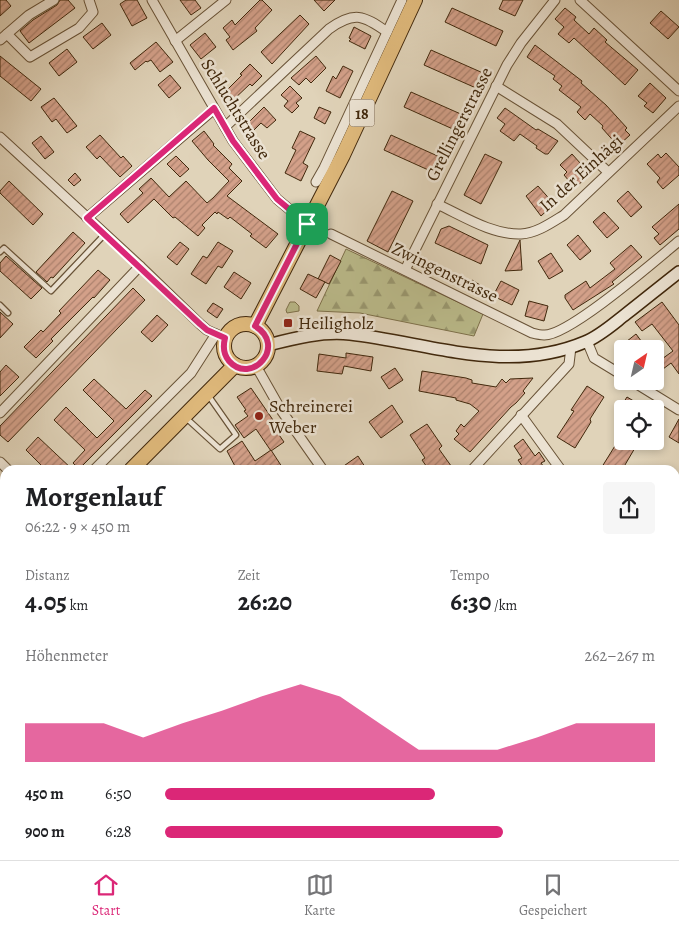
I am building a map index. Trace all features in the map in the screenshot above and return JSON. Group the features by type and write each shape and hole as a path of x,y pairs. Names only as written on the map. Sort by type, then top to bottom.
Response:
{"main road":[{"name":"18","path":"255,326 343,155 415,0"},
{"path":"245,324 255,326 264,333 268,345 264,359 256,366 244,368 235,365 226,355 220,336 231,329 245,324"},
{"path":"141,465 184,416 235,365"}],"street":[{"path":"54,0 30,15 3,37 30,57 79,28 93,12 89,0"},
{"name":"Schluchtstrasse","path":"152,0 233,141 277,199 307,224"},
{"path":"175,41 226,0"},
{"path":"316,182 402,0"},
{"name":"Grellingerstrasse","path":"405,270 496,86 521,43 556,0"},
{"path":"580,0 679,91"},
{"path":"225,128 329,29 345,18 361,17 388,32"},
{"path":"496,86 557,124 608,172"},
{"name":"In der Einhägi","path":"437,204 502,232 522,234 545,227 564,215 679,106"},
{"path":"87,218 214,108"},
{"path":"0,137 200,324 220,336 191,372 99,465"},
{"name":"Zwingenstrasse","path":"331,234 532,333 545,336 560,330 584,316 679,241"},
{"path":"0,413 140,266"},
{"path":"268,345 301,337 350,334 499,358 539,355 587,341 612,326 679,272"},
{"path":"587,341 594,358 614,370"},
{"path":"476,465 569,364 571,347"},
{"path":"256,366 282,410 320,465"},
{"path":"647,390 679,410"},
{"path":"521,415 557,465"}],"lane":[{"path":"0,252 4,248 51,291 105,234"},
{"path":"0,305 8,313"},
{"path":"184,416 220,449 236,435 207,394"}],"green space":[{"path":"346,249 483,314 474,336 360,313 317,311"},
{"path":"290,302 295,302 299,306 299,311 287,313 286,310"}],"building":[{"path":"0,0 6,0 11,6 0,16"},
{"path":"60,0 68,0 75,8 29,43 20,31 33,20 57,5"},
{"path":"126,0 137,0 147,18 132,26 120,4"},
{"path":"180,0 195,0 201,8 191,15"},
{"path":"260,0 272,10 255,28 257,31 233,50 226,40 230,37 223,28 232,20 235,25"},
{"path":"314,0 335,0 324,11"},
{"path":"503,0 523,0 515,16 499,9"},
{"path":"452,8 503,31 496,46 445,22"},
{"path":"565,8 576,17 574,20 589,34 594,28 607,40 605,42 638,70 625,85 574,38 569,43 558,34 564,27 555,19"},
{"path":"661,11 679,27 668,39 650,23"},
{"path":"300,15 309,24 272,64 261,52"},
{"path":"102,23 111,35 93,49 83,37"},
{"path":"354,27 371,36 365,49 349,41"},
{"path":"205,33 216,47 201,59 190,45"},
{"path":"156,42 173,62 160,72 151,60 146,61 135,70 130,63"},
{"path":"535,45 582,81 581,83 606,105 627,128 625,130 630,135 618,146 602,128 603,126 590,114 585,120 577,112 581,107 559,90 562,86 553,79 555,76 527,57"},
{"path":"67,49 77,62 59,76 49,63"},
{"path":"431,50 483,73 476,88 424,65"},
{"path":"0,56 41,89 31,101 0,76"},
{"path":"316,56 326,68 311,83 306,78 299,85 291,78"},
{"path":"250,64 262,76 252,86 250,84 231,102 223,94"},
{"path":"343,66 353,71 340,98 326,91 333,76 336,79"},
{"path":"170,75 181,88 169,98 158,85"},
{"path":"650,83 666,98 653,113 644,106 647,103 638,96"},
{"path":"290,86 302,98 296,103 299,106 292,113 284,106 288,101 281,95"},
{"path":"411,92 463,115 455,130 404,107"},
{"path":"54,98 77,126 67,133 56,119 52,122 41,107"},
{"path":"264,107 276,120 267,128 261,123 254,130 248,123"},
{"path":"319,107 331,112 325,124 314,118"},
{"path":"505,108 536,130 538,129 558,141 548,154 536,148 537,146 520,134 514,141 500,131 505,124 497,118"},
{"path":"204,131 213,145 232,164 229,168 242,181 227,196 278,234 266,248 230,217 228,219 218,212 217,214 215,212 202,225 205,228 198,236 175,217 173,218 154,199 128,223 120,214 143,193 139,189 151,178 169,197 186,181 207,203 213,198 229,181 192,141"},
{"path":"300,131 315,138 303,163 308,166 301,181 285,173 296,150 292,148"},
{"path":"100,135 121,158 123,156 132,166 120,177 100,156 97,159 86,147"},
{"path":"391,135 442,158 435,173 384,150"},
{"path":"41,136 54,152 45,159 32,143"},
{"path":"666,153 679,167 679,175 663,189 657,182 660,178 647,164 658,154 661,158"},
{"path":"485,154 502,162 481,204 464,195"},
{"path":"572,154 590,174 575,188 564,175 567,172 560,165"},
{"path":"176,156 189,169 180,177 167,164"},
{"path":"75,173 81,180 74,186 68,180"},
{"path":"9,181 43,214 33,225 0,193"},
{"path":"538,186 554,204 541,216 526,196"},
{"path":"392,191 413,201 388,252 367,241"},
{"path":"628,191 642,207 631,217 617,201"},
{"path":"679,204 679,229 660,245 654,238 659,234 652,227"},
{"path":"604,212 619,228 607,238 593,222"},
{"path":"449,226 488,245 481,264 435,243 441,229"},
{"path":"73,232 85,243 53,278 51,277 47,282 36,272"},
{"path":"578,235 591,251 580,260 567,245"},
{"path":"520,240 522,270 505,271"},
{"path":"180,242 189,249 177,265 167,257"},
{"path":"218,242 233,251 222,268 218,266 206,284 191,274 203,256 207,258"},
{"path":"631,245 642,257 612,282 614,284 573,310 565,295 586,281 590,288 615,269 610,263"},
{"path":"551,253 563,271 549,279 538,261"},
{"path":"330,255 341,261 329,284 318,279"},
{"path":"6,256 42,288 31,299 0,271 0,263"},
{"path":"98,270 110,280 51,339 53,341 36,358 24,347 41,330 43,332 61,313 59,311"},
{"path":"234,272 251,283 241,299 224,287"},
{"path":"308,274 325,282 316,298 300,289"},
{"path":"472,280 480,285 476,292 468,287"},
{"path":"501,281 519,290 512,305 493,296"},
{"path":"133,288 145,300 8,442 0,435 0,426"},
{"path":"529,301 548,306 544,321 525,316"},
{"path":"662,302 679,325 679,374 671,363 664,368 664,358 673,351 652,324 642,331 635,322"},
{"path":"213,303 223,309 217,318 207,311"},
{"path":"0,312 13,324 0,338"},
{"path":"157,315 168,325 152,342 141,332"},
{"path":"636,334 640,340 628,340"},
{"path":"346,353 373,357 371,371 344,366 342,374 317,371 319,354 346,358"},
{"path":"6,365 19,377 0,396 0,372"},
{"path":"395,368 403,380 389,389 381,377"},
{"path":"422,371 466,378 472,380 472,383 496,387 502,379 506,383 510,379 533,378 523,391 525,393 470,452 454,439 459,434 456,431 461,424 464,427 479,411 470,404 456,400 456,398 419,391"},
{"path":"94,379 126,409 145,390 152,396 83,465 75,465 73,463 85,450 54,420 66,407 97,438 114,421 83,390"},
{"path":"587,386 604,397 575,448 557,437 574,411 571,410"},
{"path":"251,388 273,420 270,422 284,442 271,451 256,429 244,438 235,425 248,416 237,397"},
{"path":"392,405 403,422 381,438 369,422"},
{"path":"679,419 679,443 669,437"},
{"path":"427,424 442,446 439,449 450,465 426,465 422,460 425,458 410,435"},
{"path":"38,437 68,465 41,465 26,450"},
{"path":"523,439 535,456 539,452 545,461 541,463 542,465 522,465 518,460 522,458 514,446"},
{"path":"242,441 255,461 271,450 281,465 234,465 227,451"},
{"path":"614,447 614,450 634,450 625,465 603,465"},
{"path":"358,456 364,465 345,465"}],"place":[{"name":"Heiligholz","path":"288,323"},
{"name":"Schreinerei Weber","path":"259,416"}],"route":[{"path":"214,108 233,141 277,199 307,224 255,326 267,338 268,352 262,362 256,366 244,368 230,362 224,349 225,338 207,330 200,324 87,218 214,108"}]}
